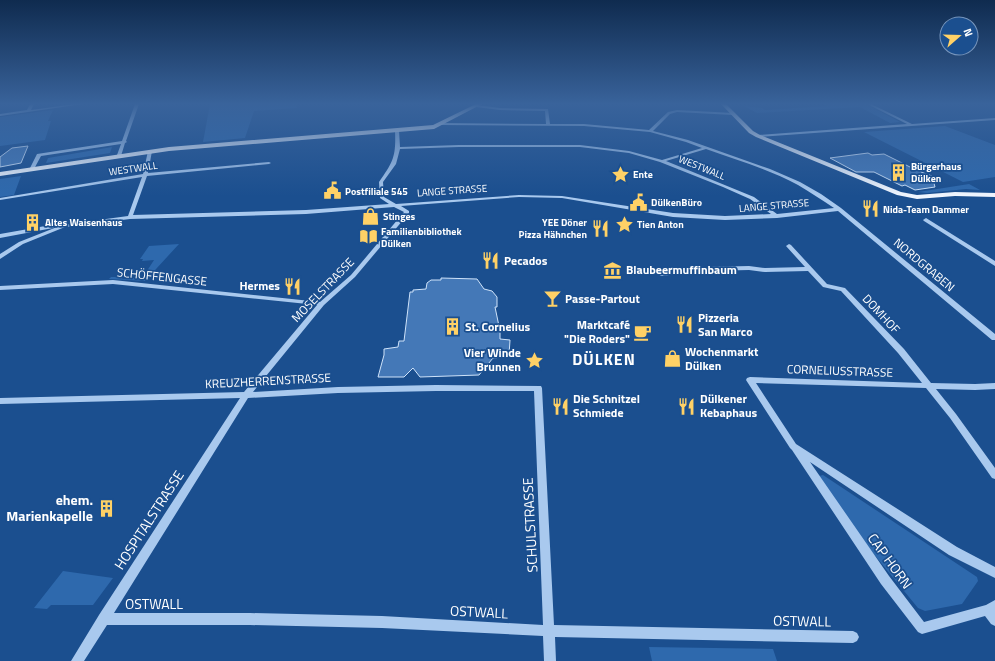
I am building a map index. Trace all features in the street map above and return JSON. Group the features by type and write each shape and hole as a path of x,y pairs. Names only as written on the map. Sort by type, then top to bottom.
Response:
{"main road":[{"path":"0,174 150,151 337,135"},
{"path":"758,136 892,192 904,195 917,197 955,194 995,195"}],"street":[{"path":"119,155 127,135"},
{"path":"395,205 382,198 381,182 396,162 398,148 397,135"},
{"name":"NORDGRABEN","path":"662,135 768,170 819,194 995,338"},
{"path":"758,136 774,135"},
{"path":"32,168 39,155 125,142"},
{"name":"WESTWALL","path":"398,148 467,146 580,146 622,150 662,161 752,198 776,216"},
{"path":"662,161 705,148"},
{"path":"130,217 145,175 150,151"},
{"name":"WESTWALL","path":"0,199 145,175 269,163"},
{"name":"LANGE STRASSE","path":"0,257 21,243 64,226 130,217 306,212 519,196 562,197 673,215 724,218 776,216 839,209"},
{"name":"MOSELSTRASSE","path":"246,395 322,304 353,276 407,212 395,205"},
{"path":"926,220 995,264"},
{"path":"0,236 64,226"},
{"name":"DOMHOF","path":"789,246 825,286 843,289 901,351 953,416 995,475"},
{"path":"661,274 707,269 749,268 765,270 810,270"},
{"name":"SCHÖFFENGASSE","path":"0,288 113,282 322,304"},
{"name":"CORNELIUSSTRASSE","path":"750,380 975,387 995,386"},
{"name":"CAP HORN","path":"750,380 793,446 885,580 922,628 991,608"},
{"name":"KREUZHERRENSTRASSE","path":"0,401 246,395 338,390 538,388"},
{"name":"SCHULSTRASSE","path":"538,388 550,661"},
{"name":"HOSPITALSTRASSE","path":"77,661 246,395"},
{"name":"CAP HORN","path":"793,446 953,550 995,573"},
{"path":"991,608 995,620"},
{"name":"OSTWALL","path":"103,619 250,619 382,622 549,631 853,637"}],"shaded area":[{"path":"0,135 47,135 45,140 0,146"},
{"path":"204,135 246,135 245,138 203,142"},
{"path":"870,135 968,135 995,145 995,177 963,182"},
{"path":"112,147 110,153 46,163 48,158"},
{"path":"21,176 14,195 0,197 0,179"},
{"path":"969,184 980,190 966,189 927,193 918,192"},
{"path":"179,244 145,281 109,279 111,277 123,277 122,279 143,277 154,260 142,261 143,259 140,259 149,246"},
{"path":"823,475 977,577 978,581 962,604 925,611 918,608 863,541 819,476"},
{"path":"63,571 113,578 93,605 51,605 47,609 34,608"},
{"path":"649,647 773,649 777,661 652,661"}],"building":[{"path":"28,146 21,163 0,167 0,157 12,148"},
{"name":"Bürgerhaus Dülken","path":"868,153 872,155 884,154 910,167 921,170 921,172 932,176 935,187 915,190 905,185 902,186 874,172 856,172 830,158"},
{"name":"St. Cornelius","path":"441,278 477,279 484,289 492,291 497,297 497,307 495,307 500,331 500,339 510,340 509,355 493,358 479,375 420,377 413,368 404,377 378,377 384,355 384,349 398,347 399,341 404,341 410,292 413,292 413,290 426,289 427,283 431,280 441,280"}],"place":[{"name":"Bürgerhaus Dülken","path":"898,172"},
{"name":"Ente","path":"620,174"},
{"name":"Postfiliale 545","path":"332,191"},
{"name":"DülkenBüro","path":"638,202"},
{"name":"Nida-Team Dammer","path":"870,209"},
{"name":"Stinges","path":"370,216"},
{"name":"Altes Waisenhaus","path":"32,222"},
{"name":"Tien Anton","path":"624,224"},
{"name":"YEE Döner Pizza Hähnchen","path":"600,228"},
{"name":"Familienbibliothek Dülken","path":"368,237"},
{"name":"Pecados","path":"491,261"},
{"name":"Blaubeermuffinbaum","path":"613,270"},
{"name":"Hermes","path":"293,286"},
{"name":"Passe-Partout","path":"552,299"},
{"name":"Pizzeria San Marco","path":"685,325"},
{"name":"St. Cornelius","path":"452,327"},
{"name":"Marktcafé \"Die Roders\"","path":"643,332"},
{"name":"Wochenmarkt Dülken","path":"672,359"},
{"name":"Vier Winde Brunnen","path":"534,360"},
{"name":"Die Schnitzel Schmiede","path":"560,406"},
{"name":"Dülkener Kebaphaus","path":"687,406"},
{"name":"ehem. Marienkapelle","path":"106,508"}],"district":[{"name":"DÜLKEN","path":"604,359"}]}
